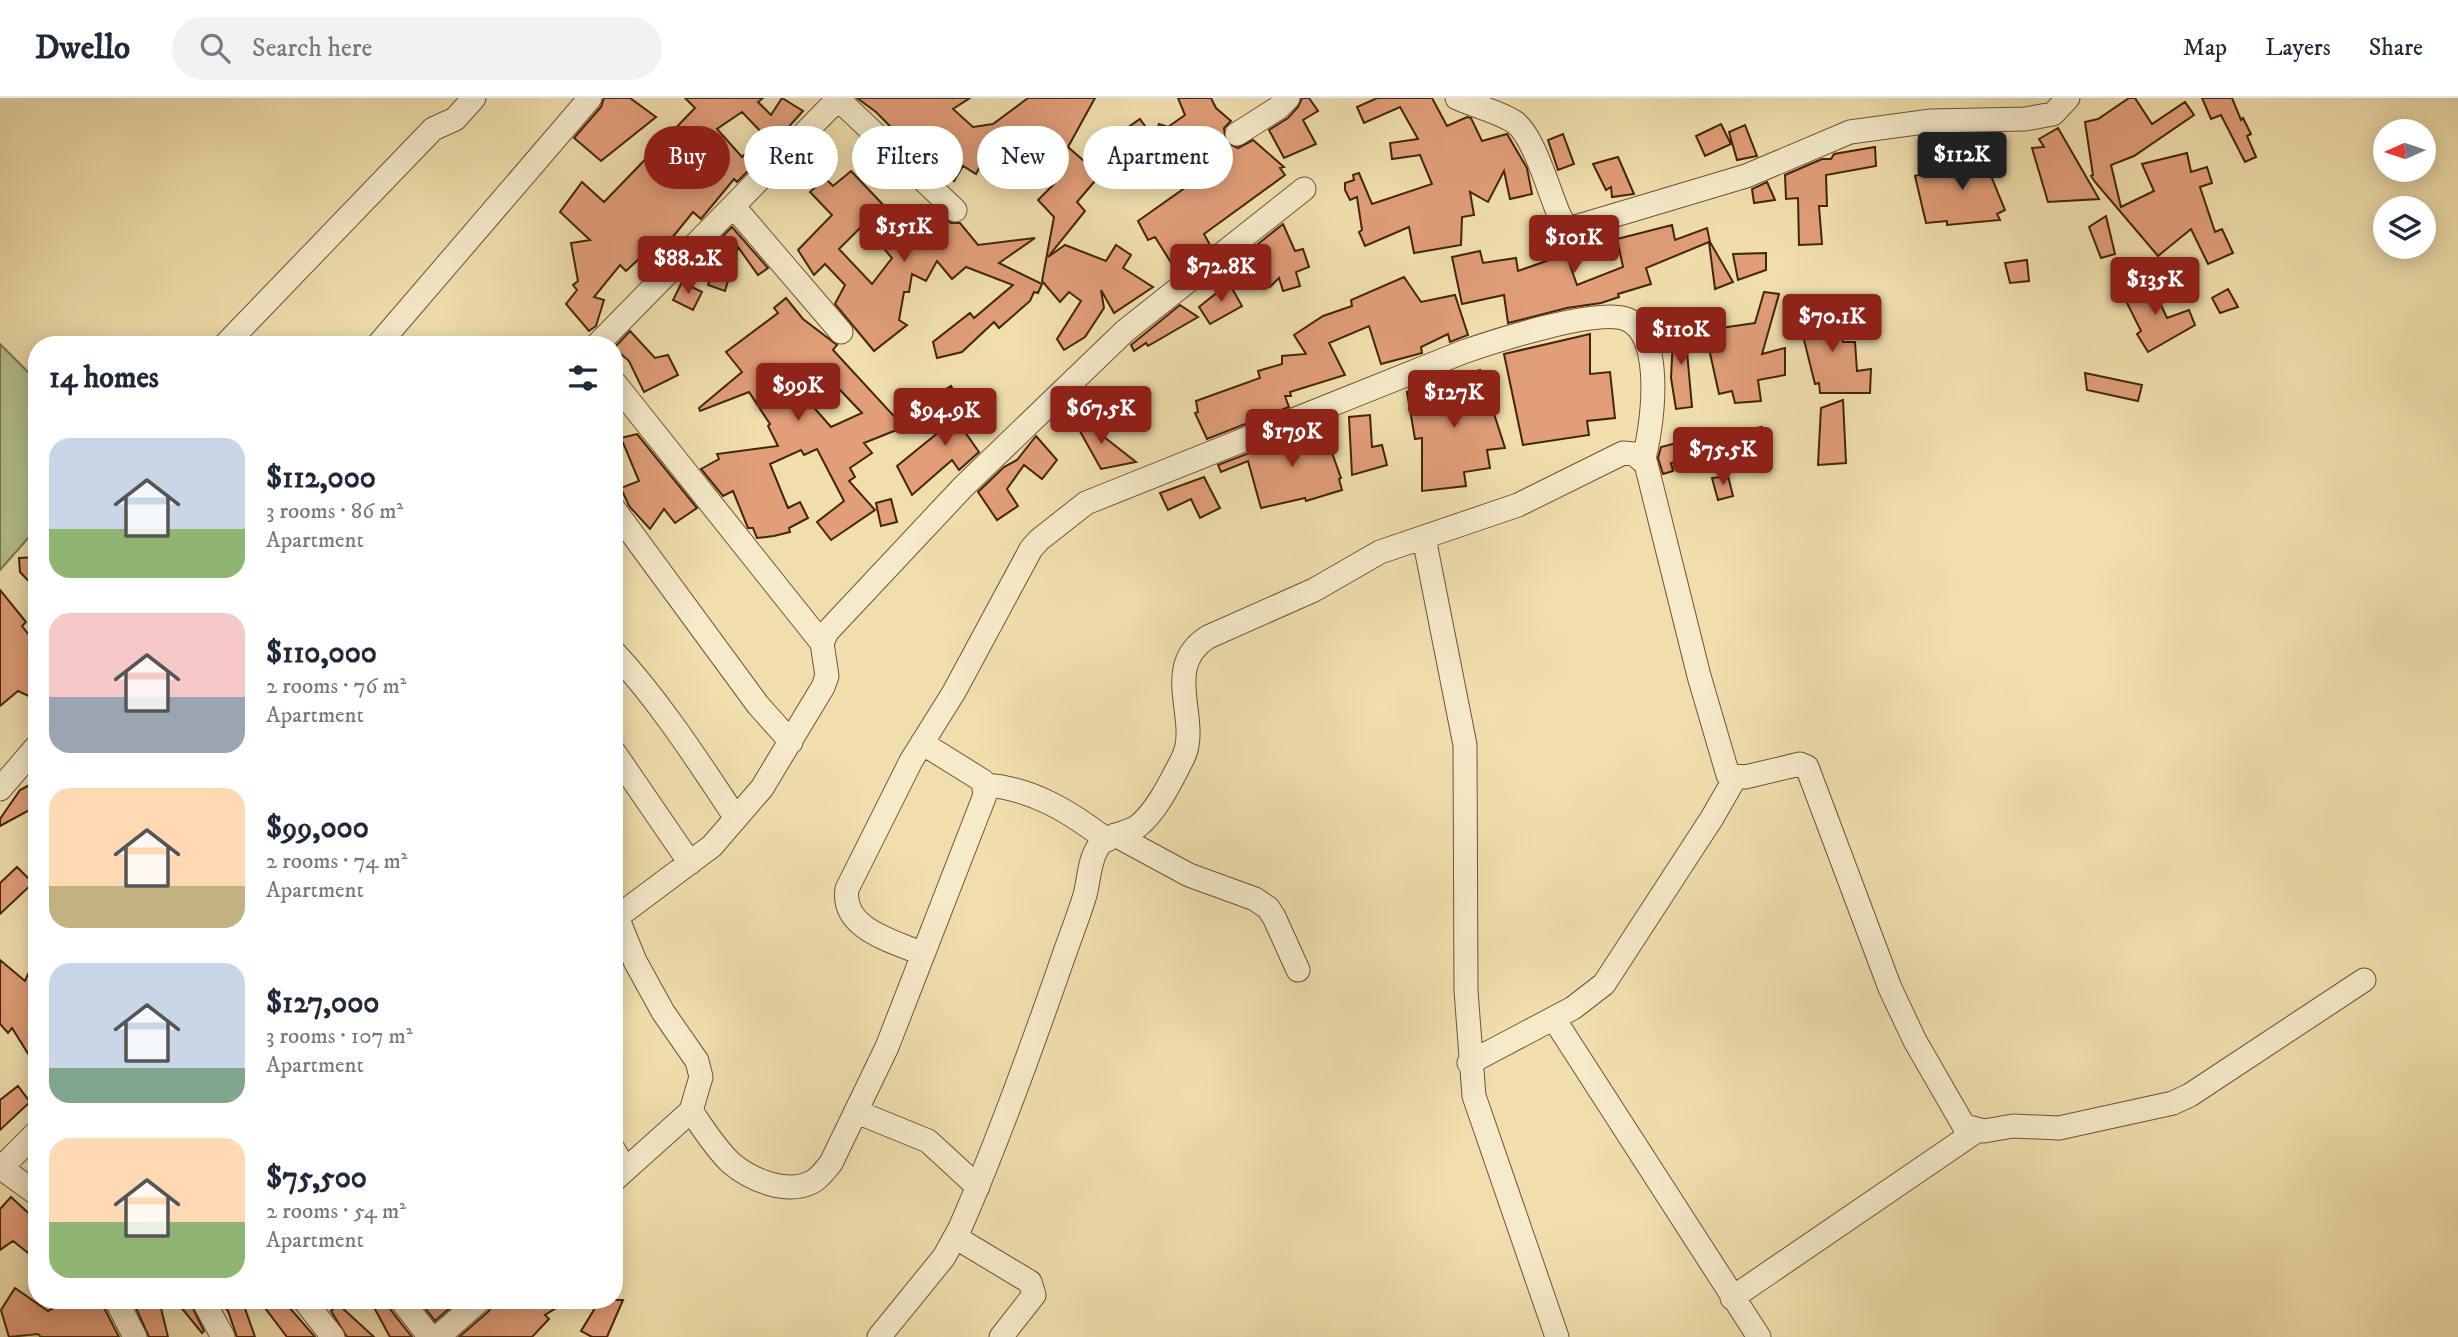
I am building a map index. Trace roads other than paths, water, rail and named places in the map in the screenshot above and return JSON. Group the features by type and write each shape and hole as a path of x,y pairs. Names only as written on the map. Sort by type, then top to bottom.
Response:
{"street":[{"path":"234,336 432,129 455,119 474,98"},
{"path":"386,336 590,98"},
{"path":"1237,134 1278,108 1288,98"},
{"path":"1457,98 1499,114 1521,127 1534,148 1560,217 1566,226 1572,228 1746,176 1809,146 1850,132 1931,121 2025,119 2053,114 2068,98"},
{"path":"606,336 839,99 955,210"},
{"path":"822,643 827,632 868,586 963,486 1125,331 1304,189"},
{"path":"734,207 841,331"},
{"path":"923,954 859,923 849,915 847,889 922,743 954,692 1031,549 1067,516 1086,503 1462,352 1508,338 1588,320 1628,320 1641,334 1649,354 1653,388 1653,426 1643,461 1659,510 1728,775 1735,778 1800,764 1807,767 1895,998 1964,1126 1978,1130 2059,1128 2173,1103 2190,1095 2364,980"},
{"path":"623,393 822,643 827,676 819,698 762,788 712,846 623,910"},
{"path":"879,1337 944,1256 978,1187 1038,1032 1085,894 1096,850 1111,837 1138,827 1150,814 1184,757 1185,672 1188,658 1200,643 1314,590 1380,552 1518,505 1623,453 1634,454 1643,461"},
{"path":"623,521 758,705 791,742"},
{"path":"1424,538 1465,745 1469,1063 1480,1120 1525,1236 1558,1337"},
{"path":"623,661 686,742 736,818"},
{"path":"922,743 985,785 1020,790 1042,799 1189,875 1255,899 1274,917 1298,970"},
{"path":"0,789 28,756"},
{"path":"623,765 690,863"},
{"path":"1469,1063 1554,1019 1604,984 1735,778"},
{"path":"691,1111 729,1161 742,1171 772,1184 790,1187 819,1178 831,1163 892,1036 985,795 985,785"},
{"path":"623,932 657,1002 700,1069 700,1087 691,1111 623,1162"},
{"path":"1554,1019 1759,1337"},
{"path":"857,1112 928,1141 978,1187"},
{"path":"1732,1298 1978,1130"},
{"path":"28,1141 1,1167 28,1187"},
{"path":"955,1237 1030,1282 1034,1289 1034,1295 1001,1337"},
{"path":"121,1309 135,1337"},
{"path":"208,1309 223,1337"},
{"path":"311,1309 333,1337"},
{"path":"408,1309 430,1337"},
{"path":"438,1337 468,1309"}]}
